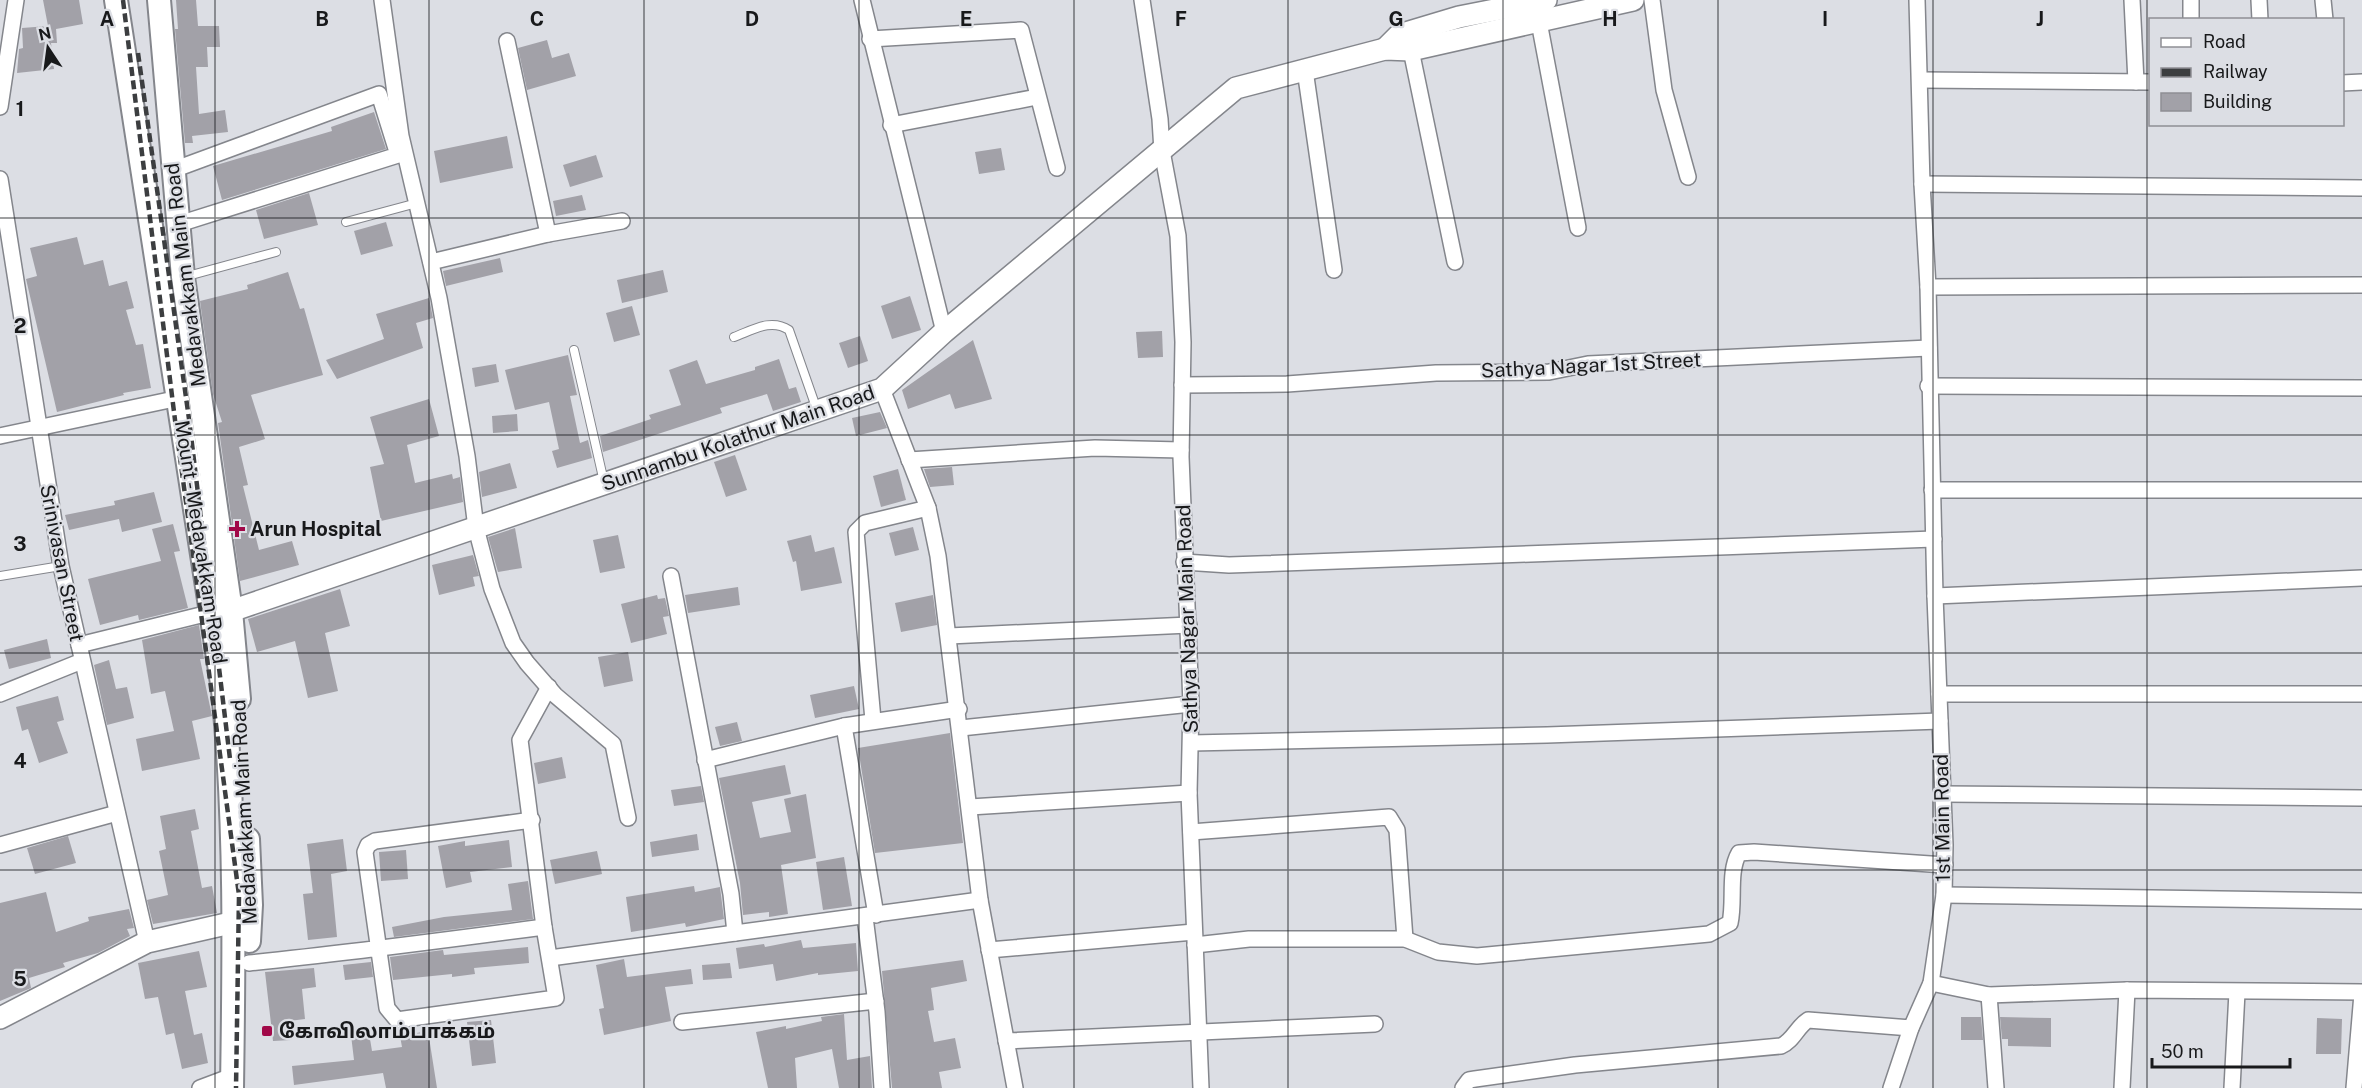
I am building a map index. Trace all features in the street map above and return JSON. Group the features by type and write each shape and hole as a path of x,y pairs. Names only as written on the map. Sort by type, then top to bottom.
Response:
{"main road":[{"name":"Mount - Medavakkam Road","path":"116,0 179,398 222,611"},
{"name":"Medavakkam Main Road","path":"159,0 183,277 222,611 244,756 251,905 242,922 249,963 237,1084"},
{"path":"237,1084 242,922"}],"street":[{"path":"0,107 6,37 16,0"},
{"path":"382,0 401,136 431,262 467,456 476,528 492,589 513,643 549,687 613,744 628,818"},
{"path":"862,0 891,125 944,332"},
{"name":"Sathya Nagar Main Road","path":"1142,0 1160,119 1162,151 1178,236 1184,562 1189,625 1191,704 1189,793 1201,1088"},
{"name":"Sunnambu Kolathur Main Road","path":"1385,49 1399,35 1459,17 1546,0"},
{"name":"Sunnambu Kolathur Main Road","path":"222,611 476,528 882,389 944,332 1236,88 1385,49 1411,50 1633,0"},
{"path":"1652,0 1664,90 1688,177"},
{"name":"1st Main Road","path":"1891,1088 1911,1028 1931,983 1944,895 1945,865 1917,0"},
{"path":"1921,80 2143,82 2132,0"},
{"path":"2191,0 2191,18"},
{"path":"2259,0 2260,18"},
{"path":"2323,0 2325,18"},
{"path":"1539,22 1578,228"},
{"path":"870,39 1021,30 1057,168"},
{"path":"507,41 548,234"},
{"path":"1411,50 1455,262"},
{"path":"1305,70 1334,270"},
{"path":"2344,83 2362,82"},
{"path":"173,170 378,94 398,155 179,224"},
{"path":"891,125 1037,97"},
{"path":"1922,184 2362,188"},
{"name":"Srinivasan Street","path":"0,186 60,566 147,942"},
{"path":"431,262 548,234 622,221"},
{"path":"1928,287 2362,285"},
{"name":"Sathya Nagar 1st Street","path":"1182,385 1287,384 1436,372 1549,372 1588,364 1929,348"},
{"path":"1929,387 2362,388"},
{"path":"882,389 928,508 949,636 980,900 1015,1088"},
{"path":"0,436 38,430 179,398"},
{"path":"909,459 1095,448 1181,450"},
{"path":"1932,490 2362,490"},
{"path":"873,720 856,532 865,523 928,508"},
{"path":"1184,562 1230,565 1934,539"},
{"path":"670,576 735,933"},
{"path":"1935,596 2362,578"},
{"path":"78,645 222,611"},
{"path":"949,636 1189,625"},
{"path":"0,694 82,661"},
{"path":"532,820 375,841 368,845 365,852 387,1008 397,1020 556,998 544,927 532,820 520,740 549,687"},
{"path":"1939,694 2362,694"},
{"path":"961,728 1191,704"},
{"path":"705,760 873,720 958,709"},
{"path":"1191,743 1547,735 1940,721"},
{"path":"844,726 871,916 882,1088"},
{"path":"970,807 1189,793"},
{"path":"1944,794 2362,798"},
{"path":"0,845 117,813"},
{"path":"1191,832 1389,817 1397,830 1406,939"},
{"path":"989,950 1194,938 1406,939 1438,952 1477,956 1709,934 1730,923 1734,905 1733,864 1739,854 1754,852 1945,865"},
{"path":"1944,895 2362,901"},
{"path":"550,958 980,900"},
{"path":"0,1018 147,942 242,922"},
{"path":"249,963 544,927"},
{"path":"1931,983 1989,995 2127,990 2362,993 2354,1088"},
{"path":"2122,1088 2127,990"},
{"path":"2232,1088 2237,992"},
{"path":"1989,995 1996,1088"},
{"path":"682,1022 876,1001"},
{"path":"1463,1088 1469,1080 1575,1065 1781,1046 1787,1044 1802,1024 1808,1020 1911,1028"},
{"path":"1006,1041 1375,1024"},
{"path":"200,1088 237,1084"}],"lane":[{"path":"346,222 417,203"},
{"path":"183,277 276,252"},
{"path":"734,337 769,324 780,324 789,330 817,411"},
{"path":"573,350 604,484"},
{"path":"0,576 60,566"}],"building":[{"path":"43,0 79,0 83,24 56,29 57,43 51,43 54,69 17,73 19,49 23,48 22,28 48,26"},
{"path":"176,0 196,0 198,26 219,26 220,47 207,47 208,67 196,67 199,114 225,110 228,132 192,136 193,143 185,143 175,29 178,29"},
{"path":"547,40 552,58 569,53 576,76 527,90 518,48"},
{"path":"374,112 386,149 222,200 213,166 332,131 331,127"},
{"path":"507,136 513,168 440,183 434,151"},
{"path":"1001,148 1005,170 979,174 975,152"},
{"path":"596,155 603,177 570,187 563,165"},
{"path":"309,193 318,225 264,239 256,210"},
{"path":"582,195 586,210 556,216 553,201"},
{"path":"386,222 393,246 361,255 354,231"},
{"path":"77,237 84,265 103,260 109,286 127,281 134,308 126,310 136,345 143,344 151,388 123,393 124,395 57,412 26,279 37,276 30,248"},
{"path":"500,258 503,272 446,286 443,271"},
{"path":"663,270 668,292 622,303 617,280"},
{"path":"288,272 300,309 304,308 323,375 251,395 265,439 239,447 248,485 243,486 259,550 292,541 299,565 240,581 218,423 222,422 213,394 200,301 248,289 247,285"},
{"path":"910,296 921,330 892,339 881,306"},
{"path":"429,298 433,318 416,323 423,348 337,379 326,360 384,339 376,314"},
{"path":"632,306 640,335 614,342 606,313"},
{"path":"1162,331 1163,357 1138,358 1136,332"},
{"path":"860,336 868,361 848,368 839,343"},
{"path":"973,340 992,399 955,409 950,394 908,409 902,390"},
{"path":"568,355 577,395 570,396 580,443 588,440 592,458 557,468 552,451 559,449 549,402 515,410 505,370"},
{"path":"779,359 789,389 796,387 801,402 773,411 767,394 720,408 722,413 603,452 600,436 651,419 649,415 681,405 669,370 697,360 706,384 755,370 755,367"},
{"path":"496,364 499,382 475,387 472,368"},
{"path":"429,399 439,436 407,445 415,483 452,474 453,479 460,477 463,502 381,521 370,467 384,464 370,417"},
{"path":"880,412 887,428 856,436 852,418"},
{"path":"517,414 518,431 493,433 492,416"},
{"path":"735,455 747,490 726,497 714,462"},
{"path":"510,463 517,488 482,497 479,472"},
{"path":"952,467 954,485 930,487 924,469"},
{"path":"898,469 906,500 881,507 873,476"},
{"path":"154,492 162,522 122,532 119,519 69,530 65,515 115,505 114,501"},
{"path":"173,524 180,551 174,552 188,608 139,620 138,615 100,625 88,579 161,561 152,529"},
{"path":"913,527 919,550 895,556 889,533"},
{"path":"515,528 522,568 498,572 488,537"},
{"path":"618,535 625,568 600,573 593,540"},
{"path":"811,535 815,552 834,547 842,583 801,591 796,561 793,562 787,541"},
{"path":"473,555 479,576 473,577 475,586 439,595 432,565"},
{"path":"738,587 740,605 688,613 685,595"},
{"path":"340,589 350,626 325,633 338,691 308,698 295,641 257,652 248,619"},
{"path":"657,595 658,599 665,598 669,616 663,617 667,634 631,643 621,604"},
{"path":"933,595 937,625 901,632 895,603"},
{"path":"199,625 204,659 200,659 212,716 192,721 200,759 142,771 136,739 174,731 165,691 151,694 142,640"},
{"path":"47,639 51,658 9,669 4,650"},
{"path":"628,652 633,681 604,687 598,657"},
{"path":"109,660 116,689 127,687 134,718 107,725 94,665"},
{"path":"854,686 859,709 815,718 810,695"},
{"path":"58,696 64,720 57,722 68,753 39,763 28,729 22,731 16,707"},
{"path":"737,722 742,741 720,746 715,727"},
{"path":"950,733 963,843 875,853 858,748"},
{"path":"562,757 566,778 538,784 534,763"},
{"path":"785,765 791,794 752,802 760,838 791,832 784,799 806,794 816,858 781,865 788,914 769,917 769,912 743,915 740,883 719,778"},
{"path":"701,786 704,802 674,806 671,790"},
{"path":"195,809 199,829 191,831 202,888 212,886 217,913 153,924 147,900 168,895 159,851 166,849 160,816"},
{"path":"697,834 699,850 652,857 650,842"},
{"path":"68,836 76,863 35,874 27,848"},
{"path":"343,839 347,871 331,874 337,937 308,940 303,894 313,893 307,844"},
{"path":"509,840 512,867 470,872 472,882 446,888 438,846 465,841 465,846"},
{"path":"406,850 408,879 381,881 379,852"},
{"path":"597,851 602,874 555,884 550,860"},
{"path":"844,857 852,906 823,910 816,862"},
{"path":"528,881 533,919 394,937 392,927 444,917 512,910 508,884"},
{"path":"694,886 695,892 720,887 724,919 686,927 685,923 631,932 626,897"},
{"path":"46,892 56,932 89,921 88,917 129,909 134,928 127,929 130,936 98,953 63,963 65,967 29,978 31,988 0,1001 0,903"},
{"path":"801,940 803,948 856,943 858,971 818,975 818,973 776,981 773,964 739,969 736,948 764,944 765,947"},
{"path":"528,947 529,963 474,968 475,974 452,977 452,974 393,980 390,957 443,950 444,955"},
{"path":"199,951 207,987 185,991 194,1035 202,1033 208,1063 182,1069 174,1033 166,1035 158,997 145,999 138,963"},
{"path":"624,959 627,977 691,969 693,984 665,987 671,1021 604,1035 599,1009 604,1008 596,965"},
{"path":"963,960 967,981 931,988 934,1010 928,1011 934,1042 955,1038 961,1068 939,1072 942,1088 892,1088 882,971"},
{"path":"371,962 373,977 345,980 343,965"},
{"path":"730,963 732,978 703,980 702,965"},
{"path":"314,968 316,987 302,989 305,1019 289,1021 291,1040 273,1041 265,972"},
{"path":"844,1014 847,1060 870,1056 872,1088 839,1088 832,1049 795,1058 797,1088 768,1088 756,1032 786,1026 786,1029 822,1021 821,1017"},
{"path":"1961,1017 1981,1017 1983,1040 1961,1040"},
{"path":"2000,1017 2051,1018 2051,1047 2008,1046 2008,1039 2002,1039"},
{"path":"2317,1018 2342,1019 2341,1054 2316,1054"},
{"path":"491,1020 496,1063 472,1066 467,1022"},
{"path":"428,1031 437,1088 386,1088 383,1073 294,1085 292,1066 354,1060 351,1035 369,1033 372,1051 402,1047 400,1036"}],"railway":[{"path":"123,0 176,428 239,895 236,1088"},
{"path":"138,53 189,419 230,759"}],"place":[{"name":"Arun Hospital","path":"237,529"},
{"name":"கோவிலாம்பாக்கம்","path":"267,1031"}]}
